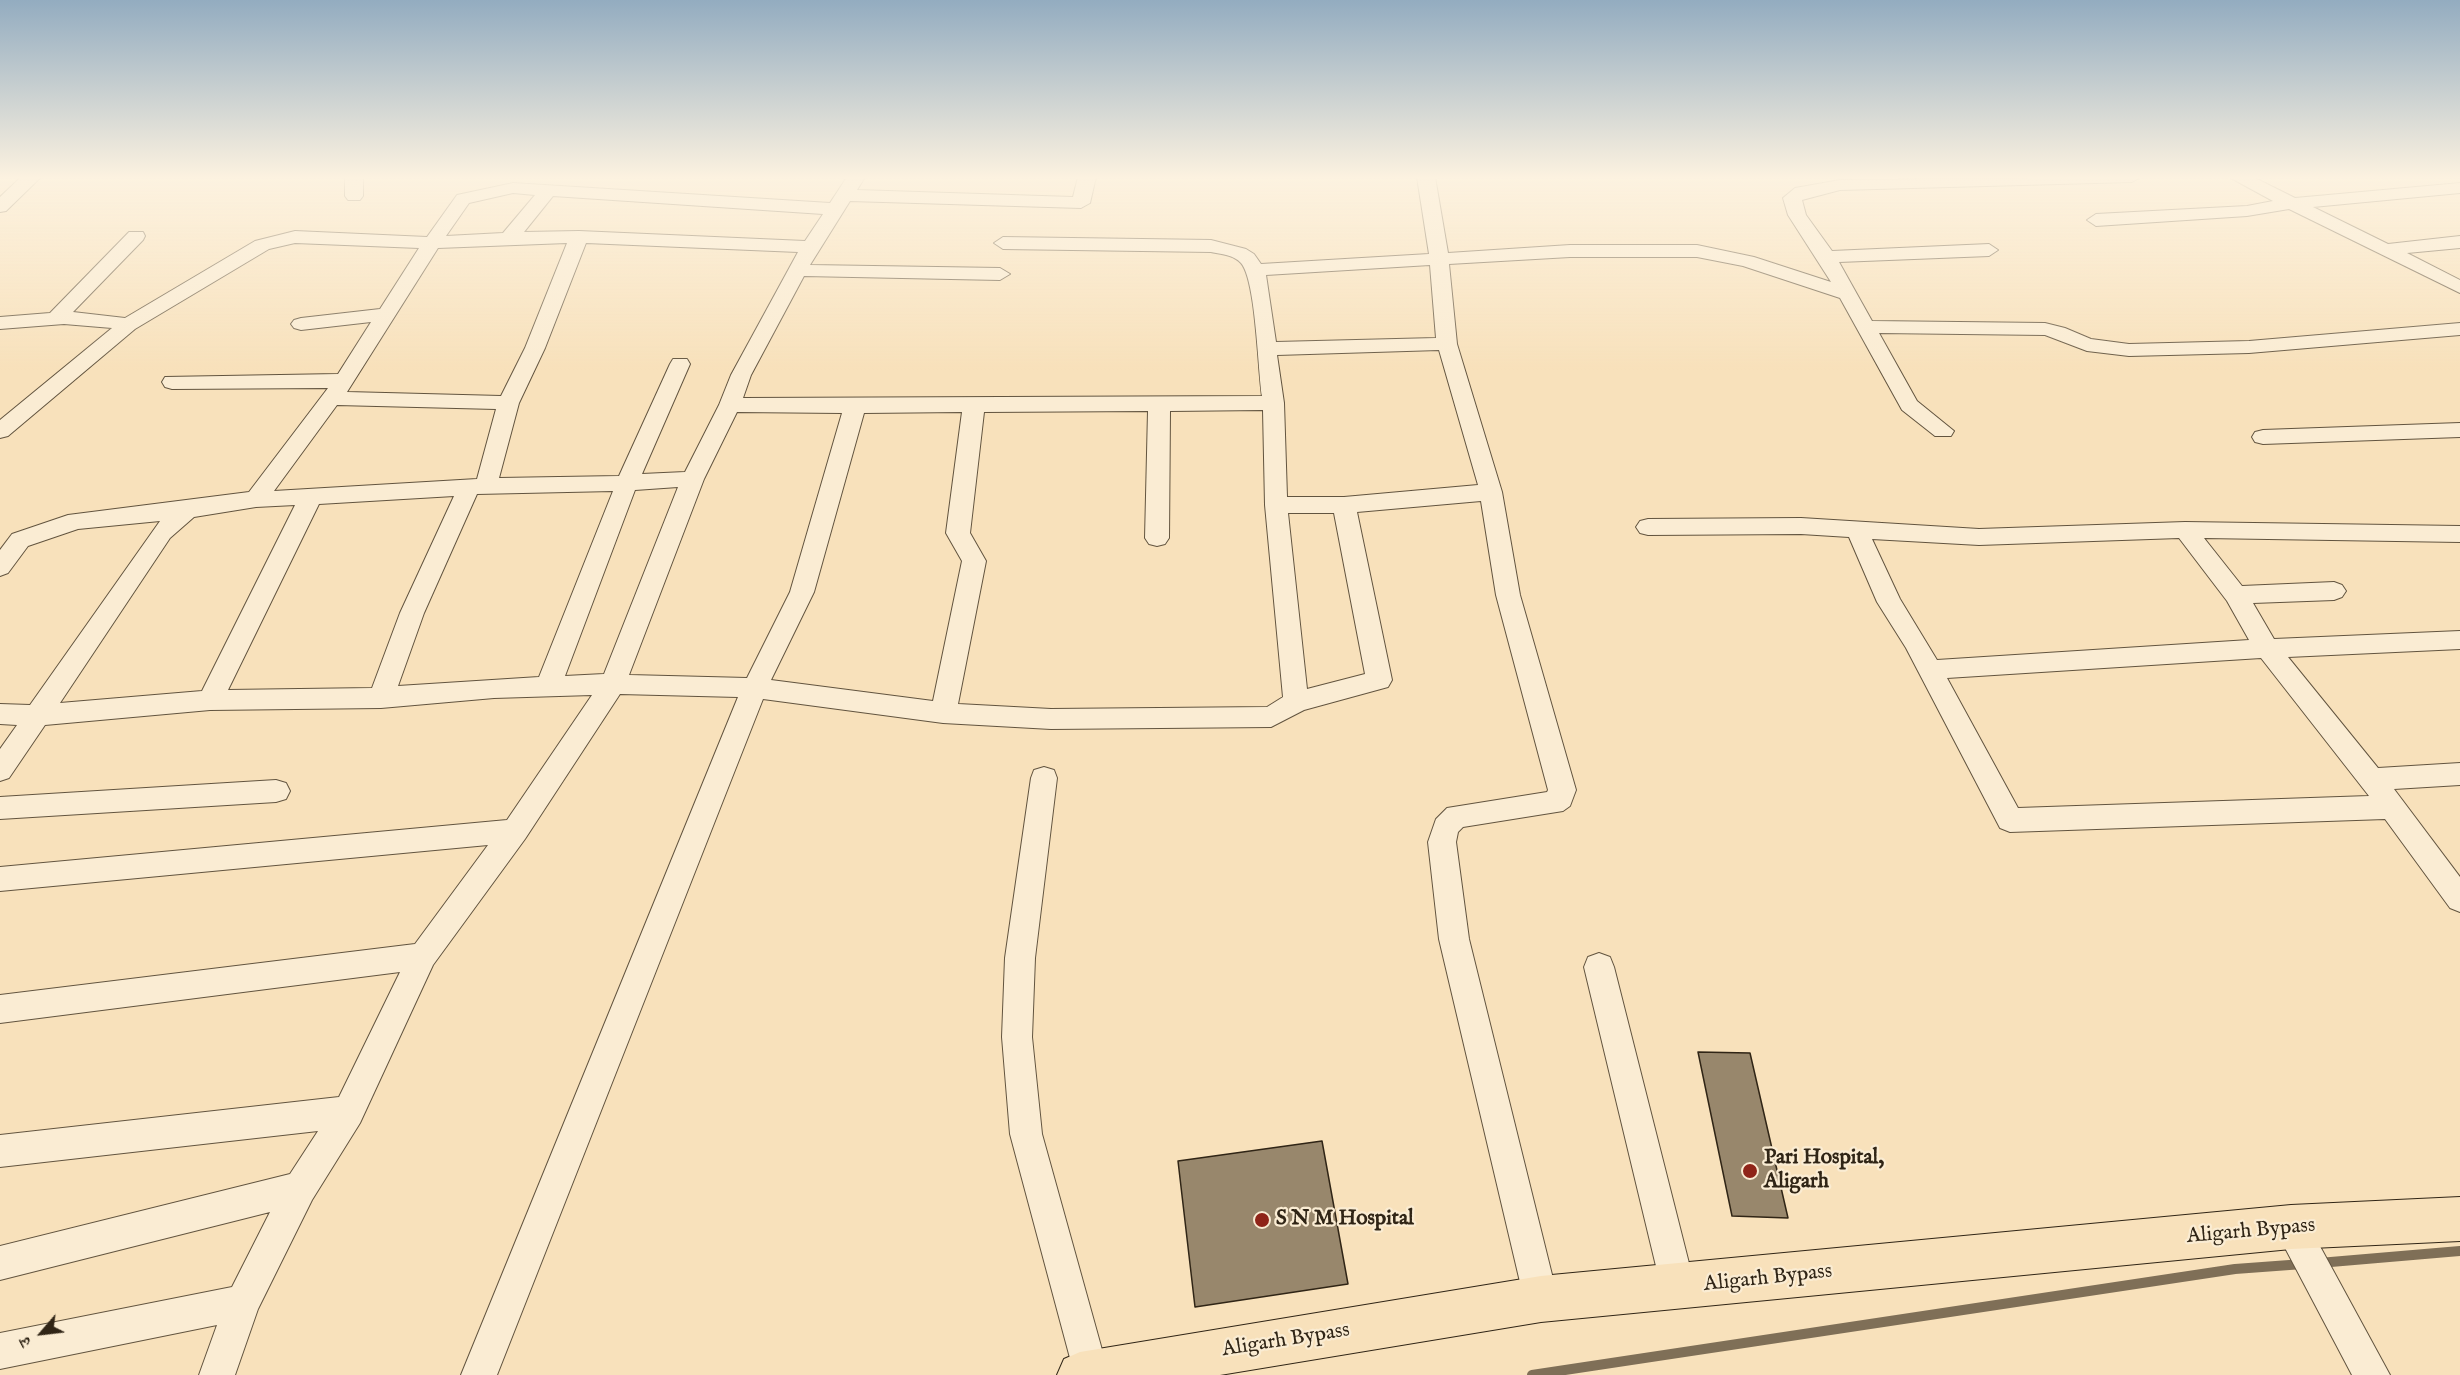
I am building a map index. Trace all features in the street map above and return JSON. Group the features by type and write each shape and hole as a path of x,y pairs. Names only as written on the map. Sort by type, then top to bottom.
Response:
{"highway":[{"name":"Aligarh Bypass","path":"1109,1372 1541,1299 2297,1240 2460,1219"}],"street":[{"path":"55,319 131,241"},
{"path":"0,431 128,325 262,245 278,241"},
{"path":"390,241 432,243 456,241"},
{"path":"381,698 412,613 477,487 508,403 535,348 577,241"},
{"path":"622,241 804,259 1000,274"},
{"path":"217,1375 243,1302 300,1188 349,1112 423,956 515,831 613,684 693,479 730,405 741,375 816,241"},
{"path":"1437,241 1447,344 1491,492 1508,595 1562,790 1560,798 1553,803 1457,816 1448,822 1443,830 1442,842 1454,939 1541,1299"},
{"path":"1816,241 1867,327 1909,405 1943,431"},
{"path":"2364,241 2460,287"},
{"path":"2382,250 2460,242"},
{"path":"256,499 344,381 432,243"},
{"path":"1003,243 1211,246 1235,251 1246,258 1257,270 1273,403 1276,505 1296,702"},
{"path":"1827,257 1989,249"},
{"path":"1257,270 1440,257 1570,251 1697,251 1747,261 1848,294"},
{"path":"301,324 384,315"},
{"path":"0,323 55,319 102,319 128,325"},
{"path":"1867,327 2045,329 2058,332 2086,345 2130,350 2249,347 2460,329"},
{"path":"1266,349 1447,344"},
{"path":"548,686 627,483 680,364"},
{"path":"172,382 344,381"},
{"path":"330,398 508,403"},
{"path":"730,405 1273,403"},
{"path":"1157,538 1159,404"},
{"path":"943,713 974,561 958,533 974,405"},
{"path":"480,1375 755,688 801,592 855,406"},
{"path":"2263,437 2460,430"},
{"path":"0,567 20,540 76,521 187,510 256,499 477,487 693,479"},
{"path":"1276,505 1344,505 1491,492"},
{"path":"210,700 311,497"},
{"path":"0,714 37,715 210,700 381,698 548,686 613,684 755,688 943,713 1051,719 1271,717 1296,702 1379,680 1344,505"},
{"path":"0,770 162,532 187,510"},
{"path":"1648,527 1801,526 1979,537 2185,530 2460,534"},
{"path":"1857,530 1889,602 1916,643 2010,820 2392,807"},
{"path":"2185,530 2236,596 2266,647 2371,779 2460,899"},
{"path":"2236,596 2334,591"},
{"path":"1930,670 2091,656 2165,655 2266,647 2460,640"},
{"path":"2371,779 2460,774"},
{"path":"1044,778 1020,958 1017,1037 1026,1134 1109,1372"},
{"path":"0,808 276,791"},
{"path":"0,879 515,831"},
{"path":"0,1009 423,956"},
{"path":"1599,967 1678,1287"},
{"path":"0,1151 349,1112"},
{"path":"0,1263 300,1188"},
{"path":"2297,1240 2372,1375"},
{"path":"0,1351 243,1302"}],"building":[{"path":"1698,1052 1750,1053 1788,1218 1732,1216"},
{"path":"1322,1141 1348,1284 1195,1307 1178,1161"}],"waterway":[{"path":"2319,1263 2460,1251"},
{"path":"1532,1375 2235,1269 2303,1264"}],"place":[{"name":"Pari Hospital, Aligarh","path":"1750,1171"},
{"name":"S N M Hospital","path":"1262,1220"}]}
